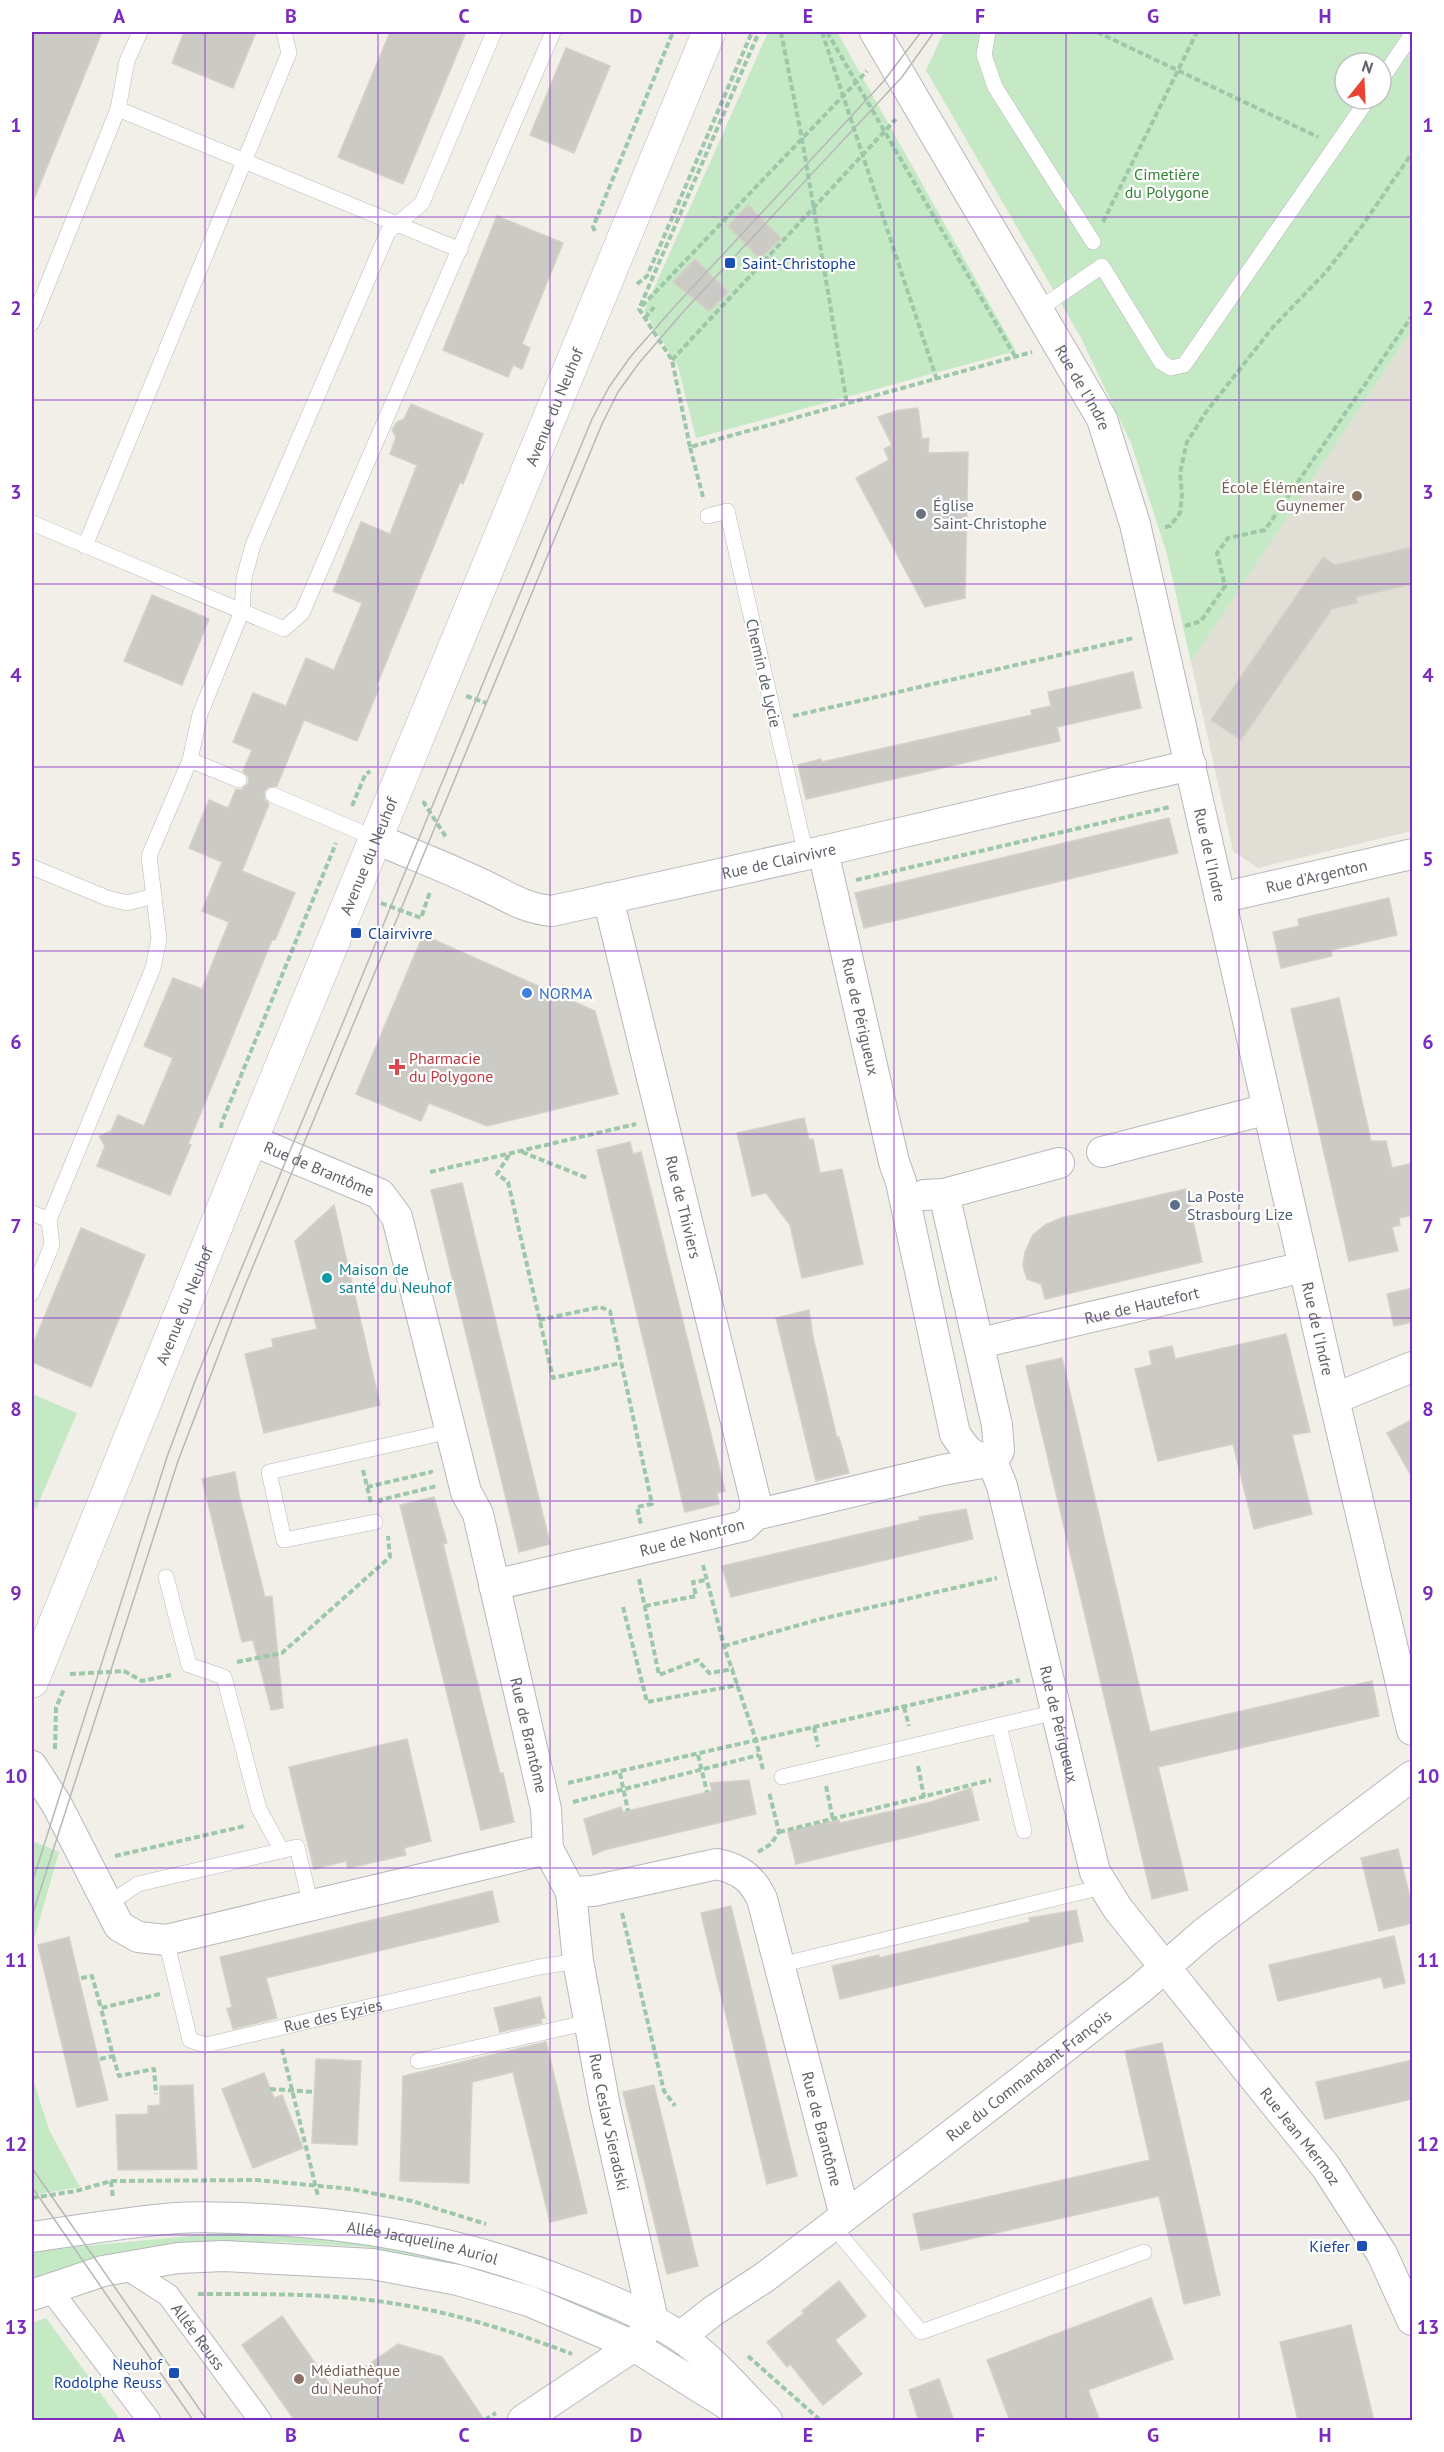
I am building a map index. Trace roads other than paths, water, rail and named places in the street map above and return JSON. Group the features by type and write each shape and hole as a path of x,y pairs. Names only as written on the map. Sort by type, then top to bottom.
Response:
{"street":[{"name":"Avenue du Neuhof","path":"32,1681 251,1140 709,32"},
{"name":"Rue de l'Indre","path":"881,41 1102,419 1137,534 1334,1399 1413,1730"},
{"name":"Rue de Clairvivre","path":"377,839 536,910 552,911 814,853 1191,765"},
{"name":"Rue de Périgueux","path":"814,853 901,1182 955,1434 964,1449 973,1457 992,1461 1002,1486 1091,1860 1102,1887 1164,1967"},
{"name":"Rue d'Argenton","path":"1220,898 1413,854"},
{"name":"Rue de Thiviers","path":"608,898 752,1488 755,1515"},
{"path":"1102,1152 1268,1109"},
{"name":"Rue de Brantôme","path":"251,1140 380,1194 397,1217 437,1434 478,1514 546,1809 548,1849 571,1892 593,1891 717,1864 735,1868 747,1875 757,1887 780,1965 838,2220"},
{"path":"901,1182 915,1192 928,1196 944,1194 1059,1163"},
{"path":"944,1194 980,1344 999,1439 999,1451 992,1461"},
{"name":"Rue de Hautefort","path":"980,1344 1304,1267"},
{"path":"1334,1399 1413,1367"},
{"name":"Rue de Nontron","path":"495,1585 744,1526 755,1515 943,1470 992,1461"},
{"path":"32,1766 57,1805 119,1926 138,1937 166,1940 548,1849"},
{"name":"Rue du Commandant François","path":"684,2339 689,2330 713,2311 765,2277 1115,2009 1204,1933 1412,1779"},
{"name":"Rue Ceslav Sieradski","path":"571,1892 578,1961 604,2106 653,2320"},
{"name":"Rue Jean Mermoz","path":"1164,1967 1326,2167 1382,2254 1413,2320"},
{"name":"Allée Jacqueline Auriol","path":"32,2237 176,2218 236,2218 321,2223 382,2231 449,2245 509,2261 653,2320 684,2339 716,2367 767,2421"},
{"name":"Allée Jacqueline Auriol","path":"41,2292 123,2266 178,2258 224,2256 372,2264 459,2280 529,2301 634,2346 752,2421"},
{"name":"Allée Reuss","path":"123,2266 168,2295 260,2421"},
{"path":"41,2292 149,2421"},
{"path":"524,2421 634,2346 653,2320"},
{"path":"634,2346 684,2339"}],"lane":[{"path":"32,323 118,109 127,61 140,32"},
{"path":"85,546 289,53 284,32"},
{"path":"32,1293 52,1245 49,1220 153,968 159,939 148,856 190,760 200,714 242,611 244,578 252,545 388,232 395,223 422,203 494,32"},
{"path":"32,523 284,629 302,613 553,32"},
{"path":"988,32 984,55 995,87 1093,242"},
{"path":"1393,63 1413,34"},
{"path":"118,109 460,250"},
{"path":"1039,309 1102,266 1161,362 1171,368 1184,365 1360,111"},
{"name":"Chemin de Lycie","path":"708,516 727,511 775,720 814,853"},
{"path":"190,760 240,780"},
{"path":"273,795 377,839"},
{"path":"32,867 107,898 127,903 154,896"},
{"path":"32,1213 49,1220"},
{"path":"381,1520 284,1540 269,1472 437,1434"},
{"path":"166,1578 189,1665 225,1677 259,1809 282,1851"},
{"path":"782,1777 999,1725 1054,1702"},
{"path":"999,1725 1024,1831"},
{"path":"108,1904 138,1884 297,1847 311,1906"},
{"path":"780,1965 1102,1887"},
{"name":"Rue des Eyzies","path":"166,1940 190,2040 206,2045 539,1967 578,1961"},
{"path":"418,2061 589,2022"},
{"path":"838,2220 921,2332 1144,2252"}],"tram line":[{"path":"32,1883 167,1457 195,1381 592,419 609,387 631,356 883,82 921,32"},
{"path":"32,1916 178,1461 244,1288 602,424 618,392 639,363 683,312 902,77 934,32"},
{"path":"32,2168 207,2420"},
{"path":"32,2187 193,2420"}],"place":[{"name":"Saint-Christophe","path":"730,263"},
{"name":"École Élémentaire Guynemer","path":"1357,496"},
{"name":"Église Saint-Christophe","path":"921,514"},
{"name":"Clairvivre","path":"356,933"},
{"name":"NORMA","path":"527,993"},
{"name":"Pharmacie du Polygone","path":"397,1067"},
{"name":"La Poste Strasbourg Lize","path":"1175,1205"},
{"name":"Maison de santé du Neuhof","path":"327,1278"},
{"name":"Kiefer","path":"1362,2246"},
{"name":"Neuhof Rodolphe Reuss","path":"174,2373"},
{"name":"Médiathèque du Neuhof","path":"299,2379"}],"park label":[{"name":"Cimetière du Polygone","path":"1167,183"}]}
